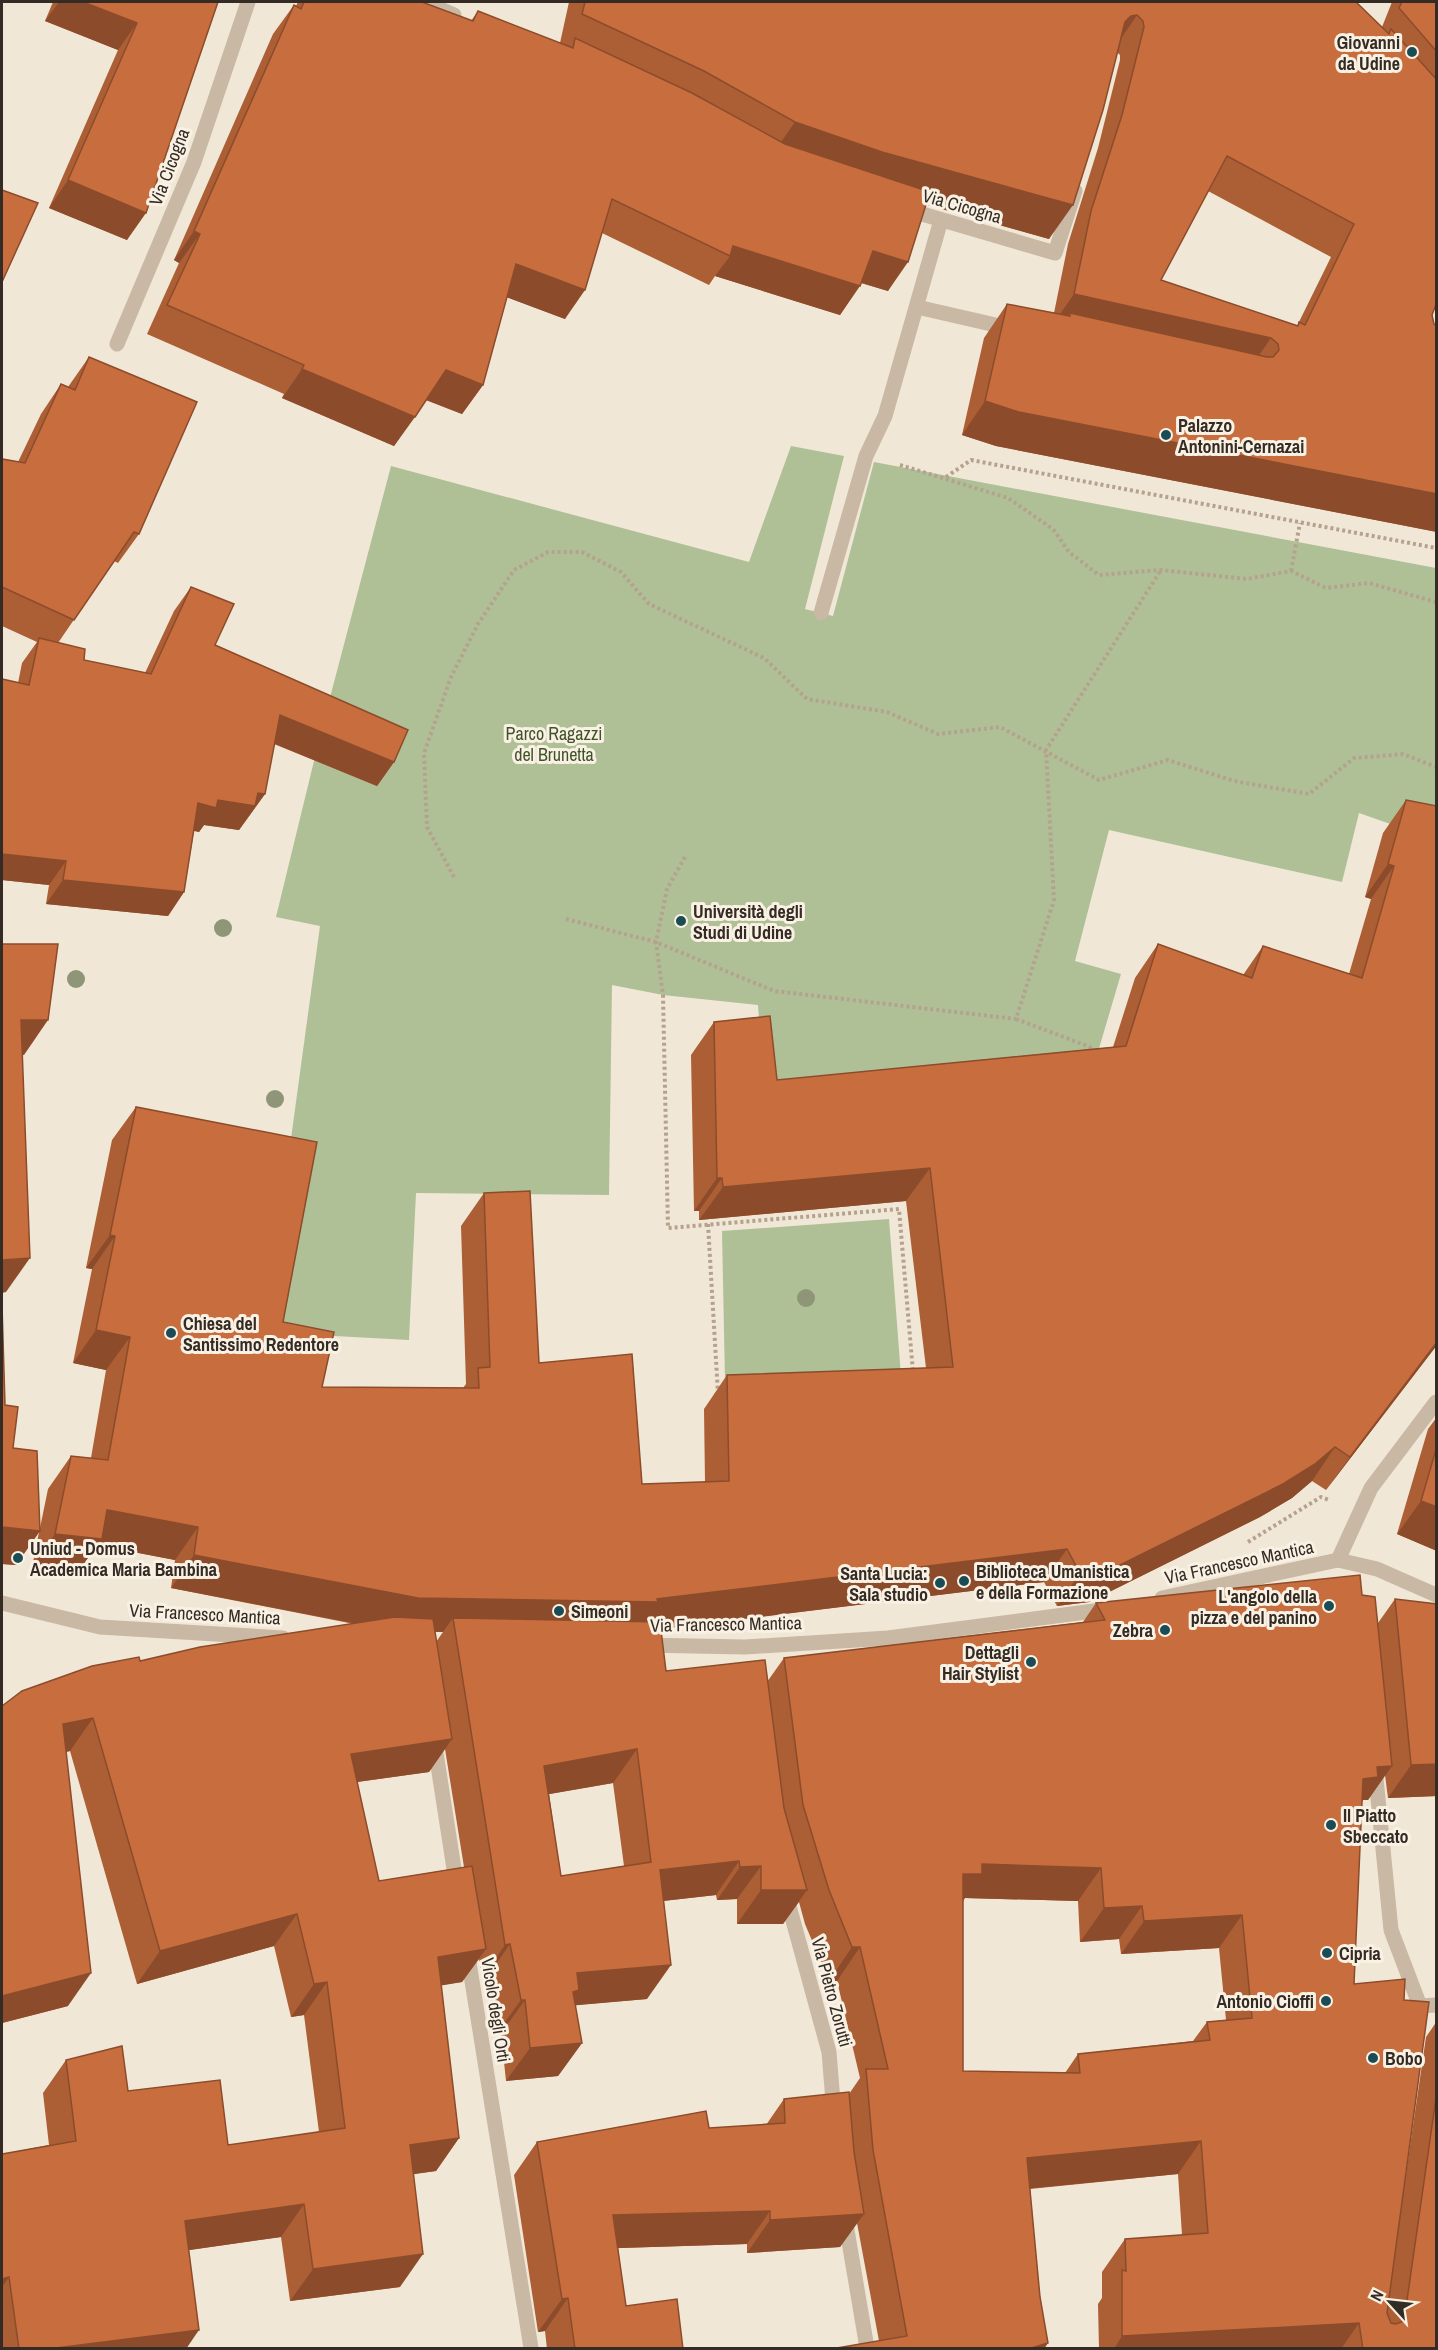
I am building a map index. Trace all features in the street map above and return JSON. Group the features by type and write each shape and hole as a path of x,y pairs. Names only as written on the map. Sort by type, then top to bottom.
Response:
{"street":[{"name":"Via Cicogna","path":"117,344 194,162 248,2"},
{"path":"424,2 471,22"},
{"name":"Via Cicogna","path":"889,205 1055,253 1080,176"},
{"path":"821,613 866,456 885,416 941,220"},
{"path":"917,307 1029,332"},
{"path":"1347,1583 1338,1560 1371,1488 1437,1402"},
{"path":"1338,1560 1377,1569 1437,1595"},
{"name":"Via Francesco Mantica","path":"1147,1601 1338,1560"},
{"name":"Via Francesco Mantica","path":"2,1602 100,1627 302,1638"},
{"name":"Via Francesco Mantica","path":"628,1645 746,1655 1125,1606"},
{"path":"431,1724 459,1899"},
{"path":"1374,1757 1391,1930 1420,2006 1417,2030"},
{"name":"Via Pietro Zorutti","path":"780,1875 829,2052 836,2132"},
{"name":"Vicolo degli Orti","path":"464,1934 531,2349"},
{"path":"1420,2006 1437,2005"},
{"path":"843,2206 867,2349"}],"path":[{"path":"866,456 946,477 1008,498 1053,529 1069,552 1099,575 1161,570 1247,579 1291,571 1326,588 1369,583 1437,602"},
{"path":"946,477 971,460 1437,549"},
{"path":"1291,571 1300,523"},
{"path":"454,878 427,827 424,753 451,677 478,624 514,570 548,552 582,552 621,572 649,604 764,658 807,699 887,712 938,734 1000,727 1099,780 1167,760 1234,781 1310,794 1354,758 1403,754 1437,767"},
{"path":"1016,1019 1054,900 1046,750 1161,570"},
{"path":"685,857 667,889 656,942 663,995 668,1228 899,1209 913,1375"},
{"path":"566,920 656,942 774,991 1016,1019 1090,1047 1090,1058"},
{"path":"708,1224 717,1394 729,1393"}],"green space":[{"name":"Parco Ragazzi del Brunetta","path":"791,446 844,456 805,609 833,616 874,462 1436,568 1436,840 1359,813 1342,882 1109,830 1075,961 1121,974 1095,1062 764,1089 758,1005 663,995 612,985 609,1195 416,1193 409,1340 278,1333 290,1146 320,926 276,917 323,724 391,466 749,562"},
{"path":"889,1219 901,1376 725,1381 722,1231"}],"building":[{"path":"83,2 218,2 146,213 68,180 137,23"},
{"path":"304,2 422,2 473,21 478,11 573,48 575,38 692,93 785,144 930,192 908,262 873,251 860,286 733,246 730,256 612,199 585,290 516,264 483,385 446,370 415,417 302,369 304,365 167,305 200,234 194,231 294,5 301,9"},
{"path":"585,2 1356,2 1389,34 1391,29 1437,80 1437,302 1432,315 1434,324 1437,326 1437,494 1019,412 985,401 1007,304 1070,316 1070,313 1267,357 1273,357 1279,350 1278,344 1271,338 1074,294 1091,211 1122,115 1144,27 1143,21 1137,15 1131,16 1125,22 1103,110 1073,205 882,152 795,122 704,71 582,14","holes":["1227,156 1354,224 1305,325 1299,322 1298,326 1161,280"]},
{"path":"1402,2 1437,2 1437,52 1399,8"},
{"path":"2,190 38,203 2,282"},
{"path":"89,357 197,402 139,534 134,532 74,620 2,587 2,459 25,463 61,384 75,390"},
{"path":"191,587 234,604 215,645 408,730 394,762 280,715 265,794 258,793 255,806 218,800 216,808 198,803 184,892 63,880 66,861 2,854 2,679 29,685 39,638 85,649 84,660 151,674"},
{"path":"1406,800 1437,806 1437,1342 1350,1457 1335,1447 1315,1464 1283,1484 1112,1569 1080,1573 1067,1549 657,1599 658,1602 418,1598 194,1555 198,1527 107,1510 102,1539 55,1534 71,1456 108,1460 130,1337 96,1330 115,1236 110,1235 136,1107 317,1142 283,1322 334,1332 322,1387 479,1388 478,1368 490,1367 484,1193 530,1191 539,1363 632,1354 642,1484 729,1481 727,1375 953,1367 930,1168 723,1187 722,1178 717,1178 714,1022 770,1016 777,1080 1126,1046 1158,944 1252,978 1263,946 1362,978 1394,866 1388,864"},
{"path":"2,944 58,944 48,1020 21,1020 30,1258 2,1260"},
{"path":"2,1305 5,1405 18,1407 13,1448 37,1451 40,1531 2,1527"},
{"path":"1437,1446 1437,1507 1421,1501"},
{"path":"1360,1575 1362,1595 1375,1597 1392,1766 1377,1767 1378,1777 1363,1779 1354,1984 1405,1979 1404,2000 1429,2002 1387,2313 1391,2323 1404,2321 1437,2091 1437,2349 1363,2349 1359,2323 1122,2336 1122,2270 1126,2271 1125,2239 1208,2233 1201,2141 1027,2158 1040,2297 1048,2343 1028,2349 831,2349 907,2336 873,2150 866,2069 888,2069 860,1947 852,1947 829,1890 803,1805 784,1658 1105,1620 1096,1603","holes":["982,1864 1101,1868 1104,1908 1142,1906 1144,1921 1242,1915 1252,2018 1207,2022 1210,2040 1078,2054 1080,2073 963,2071 963,1874 982,1874"]},
{"path":"1395,1599 1437,1604 1437,1764 1411,1765"},
{"path":"395,1617 433,1619 452,1739 351,1754 379,1881 472,1866 486,1949 438,1957 459,2138 410,2145 423,2254 313,2269 304,2204 185,2221 199,2330 48,2349 19,2349 9,2277 2,2279 2,2154 76,2141 66,2060 122,2046 128,2091 220,2080 228,2145 345,2128 327,1982 314,1984 297,1914 160,1951 93,1718 63,1724 91,1973 2,1996 2,1706 22,1691 92,1666 139,1657 140,1661 200,1647"},
{"path":"453,1618 660,1622 666,1671 765,1660 784,1808 807,1890 761,1890 761,1866 740,1867 739,1861 660,1870 671,1965 577,1973 579,1990 573,1992 582,2043 530,2048 525,2000 521,2000 510,1944 505,1945","holes":["637,1749 651,1862 561,1876 544,1766"]},
{"path":"849,2092 854,2152 864,2214 770,2220 770,2211 613,2215 626,2306 677,2299 683,2349 575,2349 568,2298 562,2299 537,2142 706,2111 709,2128 785,2123 784,2099"}],"place":[{"name":"Giovanni da Udine","path":"1412,52"},
{"name":"Palazzo Antonini-Cernazai","path":"1166,435"},
{"name":"Università degli Studi di Udine","path":"681,921"},
{"name":"Chiesa del Santissimo Redentore","path":"171,1333"},
{"name":"Uniud - Domus Academica Maria Bambina","path":"18,1558"},
{"name":"Biblioteca Umanistica e della Formazione","path":"964,1581"},
{"name":"Santa Lucia: Sala studio","path":"940,1583"},
{"name":"L'angolo della pizza e del panino","path":"1329,1606"},
{"name":"Simeoni","path":"559,1611"},
{"name":"Zebra","path":"1165,1630"},
{"name":"Dettagli Hair Stylist","path":"1031,1662"},
{"name":"Il Piatto Sbeccato","path":"1331,1825"},
{"name":"Cipria","path":"1327,1953"},
{"name":"Antonio Cioffi","path":"1326,2001"},
{"name":"Bobo","path":"1373,2058"}]}
